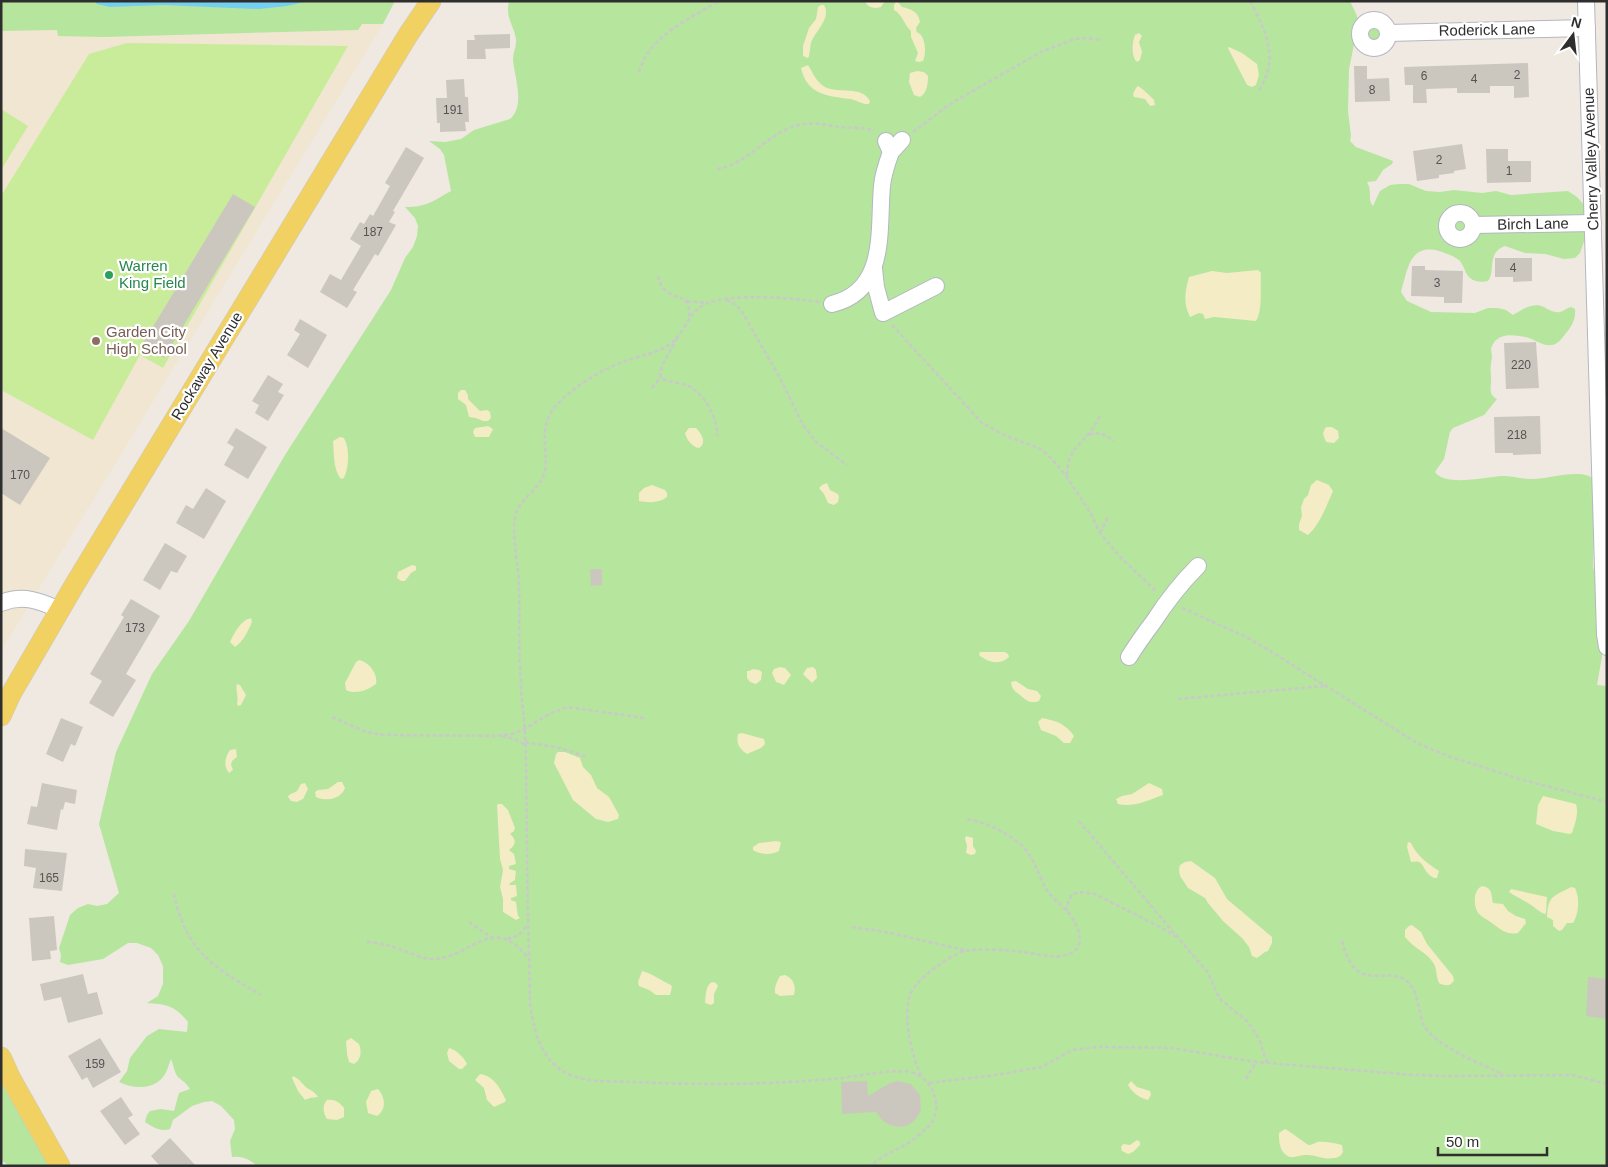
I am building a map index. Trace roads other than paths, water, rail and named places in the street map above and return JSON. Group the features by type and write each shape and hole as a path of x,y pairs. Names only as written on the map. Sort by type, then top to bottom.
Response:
{"main road":[{"name":"Rockaway Avenue","path":"1,716 11,694 60,610 421,10 431,1"},
{"path":"1,1057 15,1088 60,1166"}],"street":[{"name":"Cherry Valley Avenue","path":"1586,1 1593,222 1600,288 1604,634 1607,646"},
{"name":"Roderick Lane","path":"1388,33 1587,28"},
{"path":"893,144 885,167 882,186 880,236 874,268 876,287 884,313 936,286"},
{"name":"Birch Lane","path":"1473,225 1593,222"},
{"path":"832,304 841,302 853,295 866,282 874,268"},
{"path":"1130,657 1168,599 1178,590 1184,579 1198,566"},
{"path":"1,603 21,598 33,599 60,610"}],"water":[{"path":"94,1 308,1 287,6 259,9 163,5 110,7 97,4"}],"place":[{"name":"Warren King Field","path":"109,275"},
{"name":"Garden City High School","path":"96,341"}]}
